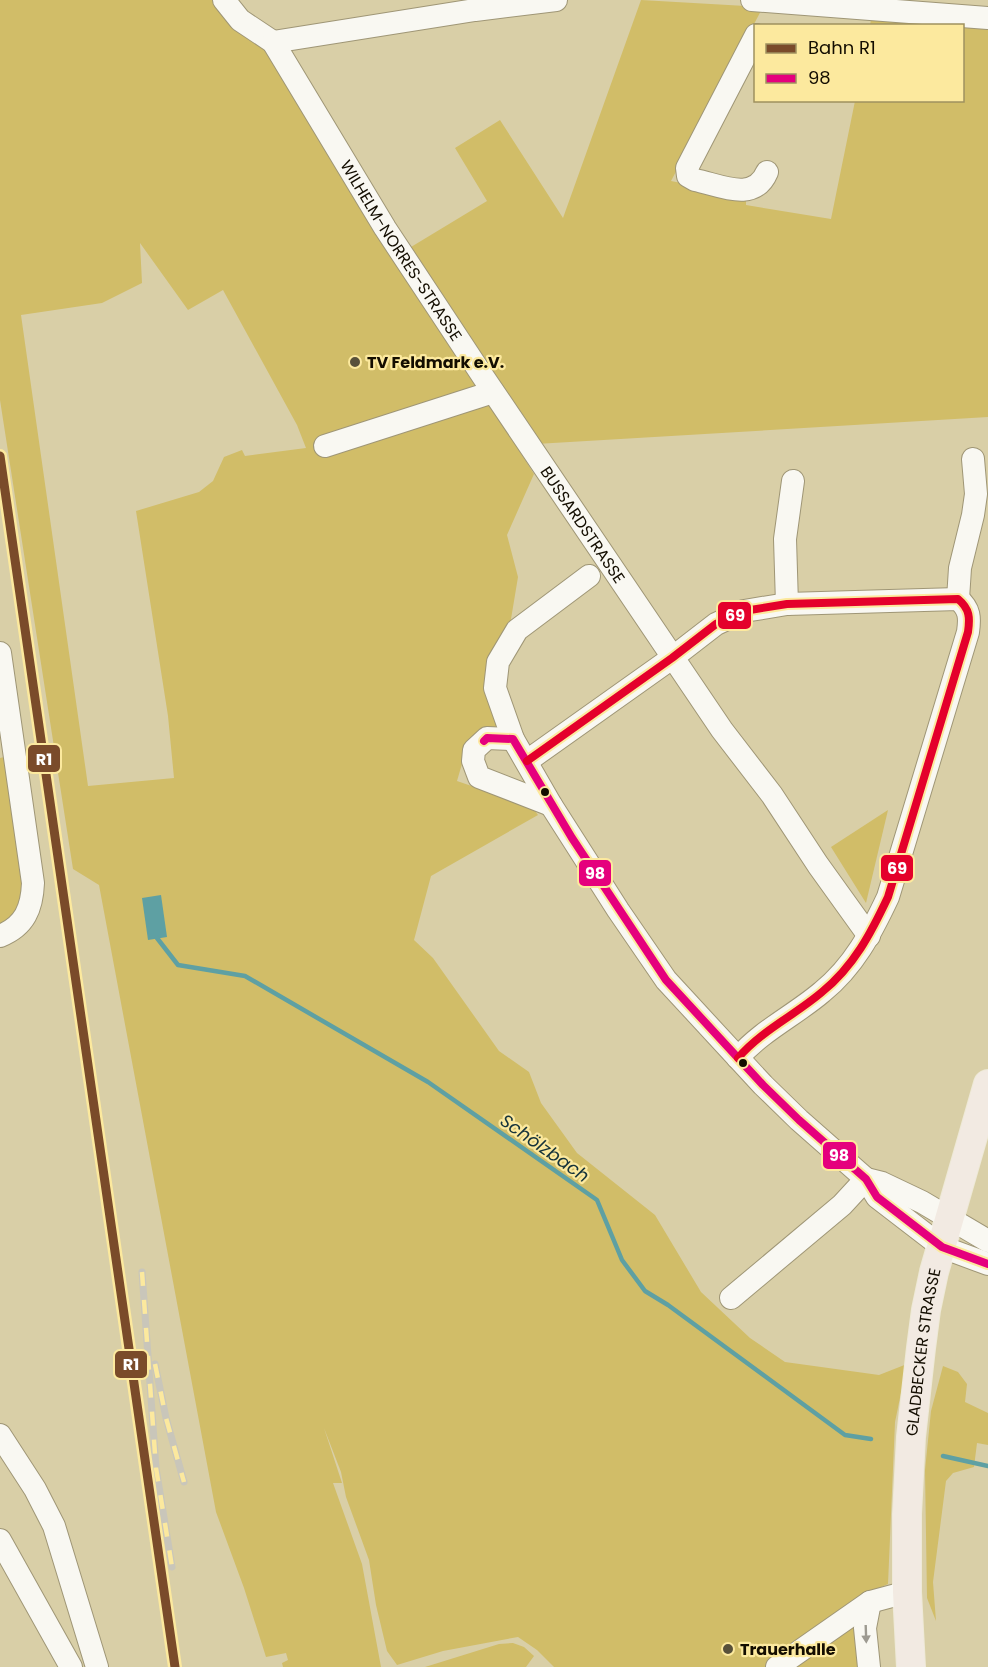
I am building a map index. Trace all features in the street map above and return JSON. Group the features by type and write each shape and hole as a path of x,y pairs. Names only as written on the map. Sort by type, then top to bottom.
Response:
{"main road":[{"name":"GLADBECKER STRASSE","path":"911,1667 906,1533 911,1437 926,1310 988,1084"}],"street":[{"name":"WILHELM-NORRES-STRASSE","path":"224,0 240,20 273,42 385,228 493,392"},
{"path":"273,42 475,5 556,0"},
{"path":"760,24 761,1 988,18"},
{"path":"754,39 687,168 688,176 695,180 743,191 763,182 767,172"},
{"path":"325,446 493,392"},
{"name":"BUSSARDSTRASSE","path":"493,392 672,658 722,730 772,795 869,936"},
{"path":"958,599 960,568 976,494 973,459"},
{"path":"787,604 785,539 793,481"},
{"path":"589,576 517,630 498,662 495,688 513,739 551,805 666,980 738,1058 799,1120 866,1179 877,1197 942,1247 988,1264"},
{"path":"527,761 716,624 744,611 787,604 958,599 966,606 970,618 968,632 888,897 869,936 858,954 837,979 749,1045 738,1058"},
{"path":"0,653 33,882 31,906 24,920 10,932 0,936"},
{"path":"513,739 487,738 474,750 473,761 479,777 551,805"},
{"path":"866,1179 882,1183 951,1217 988,1241"},
{"path":"731,1298 842,1205 866,1179"},
{"path":"0,1435 35,1489 54,1526 97,1667"},
{"path":"0,1540 53,1631 71,1667"},
{"path":"777,1667 870,1602 907,1592"},
{"path":"869,1667 865,1628 870,1602"}],"shaded area":[{"path":"0,0 216,0 270,54 534,474 507,535 518,577 502,673 500,724 468,743 457,781 532,807 538,815 431,876 414,940 433,958 499,1051 529,1072 541,1103 577,1153 655,1215 701,1292 750,1338 785,1362 879,1375 907,1364 895,1422 888,1584 859,1597 768,1667 554,1667 537,1650 518,1637 443,1651 397,1665 387,1651 376,1605 369,1560 346,1497 341,1472 324,1428 342,1483 333,1483 362,1564 381,1667 283,1667 282,1663 288,1660 286,1653 266,1657 216,1512 99,885 73,869 0,400","holes":["140,243 188,310 223,290 297,425 306,448 245,456 242,450 224,457 213,481 199,492 136,511 168,716 174,778 88,786 21,315 102,303 142,283"]},
{"path":"641,0 763,7 671,181 746,196 746,205 831,219 855,102 964,102 964,25 988,28 988,417 536,444 411,247 487,201 455,148 500,120 563,218"},
{"path":"872,14 955,24 870,24"},
{"path":"4,757 27,903 0,931 0,758"},
{"path":"888,810 866,903 831,847"},
{"path":"943,1366 958,1372 967,1384 965,1402 988,1413 988,1445 977,1443 974,1467 953,1473 946,1481 933,1582 936,1621 927,1598 925,1470 931,1411"},
{"path":"854,1620 863,1667 791,1667"},
{"path":"513,1643 524,1647 534,1656 526,1667 425,1667 499,1644"}],"water":[{"path":"161,895 167,937 148,940 142,898"}],"waterway":[{"name":"Schölzbach","path":"157,938 178,965 245,976 428,1082 597,1200 622,1260 645,1291 668,1305 845,1435 871,1439"},
{"name":"Schölzbach","path":"943,1456 988,1466"}],"railway":[{"path":"142,1272 156,1468 172,1567"},
{"path":"155,1364 166,1418 184,1482"}],"rail line":[{"name":"R1","path":"0,456 175,1667"}],"transit line":[{"name":"69","path":"527,761 716,624 744,611 787,604 958,599 965,606 969,618 968,632 888,897 882,910 861,948 833,982 768,1031 738,1058"},
{"name":"98","path":"484,741 487,738 513,739 572,838 666,980 763,1085 866,1179 877,1197 942,1247 988,1264"}],"place":[{"name":"TV Feldmark e.V.","path":"355,362"},
{"name":"Trauerhalle","path":"728,1649"}]}
